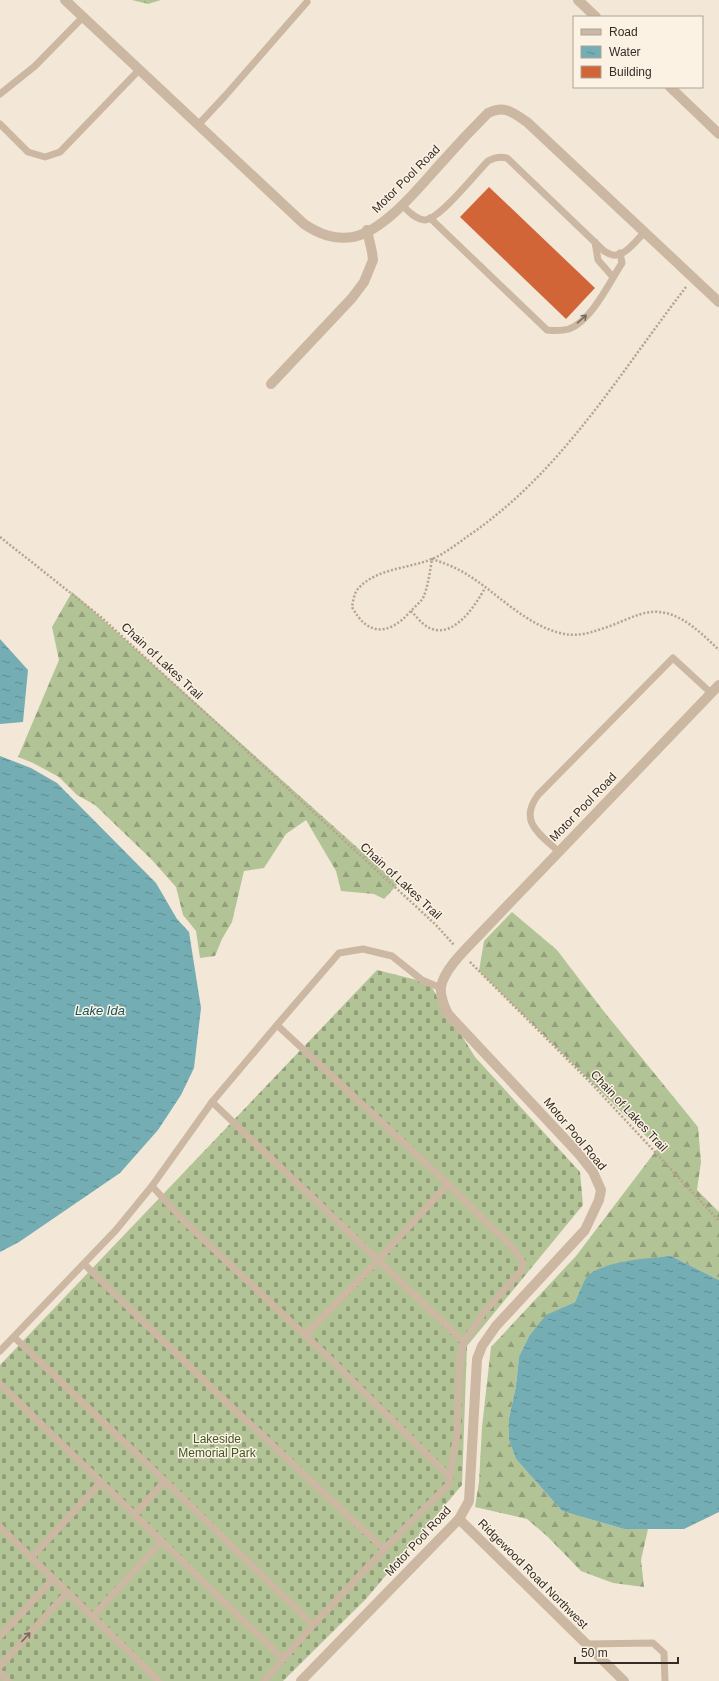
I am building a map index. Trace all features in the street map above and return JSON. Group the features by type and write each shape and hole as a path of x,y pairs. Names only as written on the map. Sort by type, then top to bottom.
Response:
{"street":[{"name":"Motor Pool Road","path":"65,0 304,224 316,232 331,237 353,237 381,224 402,205 488,113 498,108 511,112 526,122 719,302"},
{"path":"578,0 595,16"},
{"path":"671,88 719,134"},
{"path":"271,384 352,298 364,282 373,260 367,230"},
{"name":"Motor Pool Road","path":"302,1681 459,1519 469,1501 477,1359 482,1346 496,1326 585,1230 599,1200 601,1190 593,1172 578,1153 448,1014 443,1003 441,988 444,977 462,954 558,852 719,685"},
{"name":"Ridgewood Road Northwest","path":"459,1519 624,1681"}],"lane":[{"path":"198,125 307,2"},
{"path":"0,94 35,66 83,17"},
{"path":"0,124 28,152 45,157 60,152 139,70"},
{"path":"402,205 419,219 426,220 444,209 488,161 495,157 502,156 507,158 594,242 613,255 627,250 645,232"},
{"path":"430,218 547,330 559,331 570,328 584,319 596,305 622,263 620,253"},
{"path":"594,242 598,260 613,277"},
{"path":"558,852 534,828 530,820 532,803 538,795 673,658 711,693"},
{"path":"0,1351 116,1230 152,1186 212,1102 339,953 363,949 392,956 422,980 441,988"},
{"path":"264,1681 384,1549 449,1484 457,1432 460,1357 464,1342 484,1312 521,1271 523,1263 514,1249 448,1184 277,1025"},
{"path":"212,1102 464,1342"},
{"path":"305,1336 448,1184"},
{"path":"152,1186 182,1219 450,1477"},
{"path":"84,1264 215,1391 384,1549"},
{"path":"14,1337 165,1481 313,1626"},
{"path":"0,1384 283,1659"},
{"path":"135,1514 165,1481"},
{"path":"31,1558 101,1482"},
{"path":"0,1527 159,1681"},
{"path":"92,1617 162,1541"},
{"path":"0,1636 53,1580"},
{"path":"0,1666 67,1593"},
{"path":"586,1644 653,1643 664,1653 665,1681"},
{"path":"0,1673 8,1681"}],"path":[{"path":"432,559 422,598 401,622 389,628 378,629 367,626 358,618 352,607 357,591 371,579 397,569 432,559 469,535 506,507 534,482 564,450 694,278"},
{"name":"Chain of Lakes Trail","path":"0,536 101,617 436,925 462,954 590,1082 719,1221"},
{"path":"432,559 468,575 540,626 560,633 574,636 591,633 642,613 661,612 674,615 689,622 719,650"},
{"path":"411,611 424,625 432,630 442,630 454,626 465,617 486,587"}],"green space":[{"path":"132,0 161,0 148,4"},
{"path":"72,592 398,884 384,899 374,894 341,891 336,871 306,820 286,834 264,868 244,871 232,922 222,939 215,956 200,958 196,931 183,915 176,887 152,860 95,805 77,795 59,777 18,757 59,660 52,627"},
{"path":"512,912 557,950 602,1009 698,1127 701,1162 697,1190 719,1212 719,1280 671,1256 625,1262 602,1267 587,1277 575,1302 547,1315 529,1336 519,1357 516,1386 509,1418 509,1440 516,1459 562,1511 624,1529 648,1529 641,1560 644,1587 613,1583 581,1571 547,1536 527,1519 475,1507 479,1482 482,1427 491,1347 576,1256 658,1148 479,971 484,941"},
{"name":"Lakeside Memorial Park","path":"377,970 429,983 475,1057 580,1172 583,1205 467,1346 462,1485 366,1599 283,1681 0,1681 0,1365"}],"water":[{"path":"0,639 28,670 23,722 0,724"},
{"name":"Lake Ida","path":"0,756 31,768 57,783 156,883 177,919 189,932 201,1008 194,1068 181,1095 158,1130 120,1173 19,1242 0,1252"},
{"path":"671,1256 719,1280 719,1512 684,1529 624,1529 562,1511 516,1459 509,1440 509,1418 516,1386 519,1357 529,1336 546,1315 575,1302 587,1277 594,1272 603,1267 626,1261"}],"building":[{"path":"489,187 595,288 566,319 460,217"}]}
